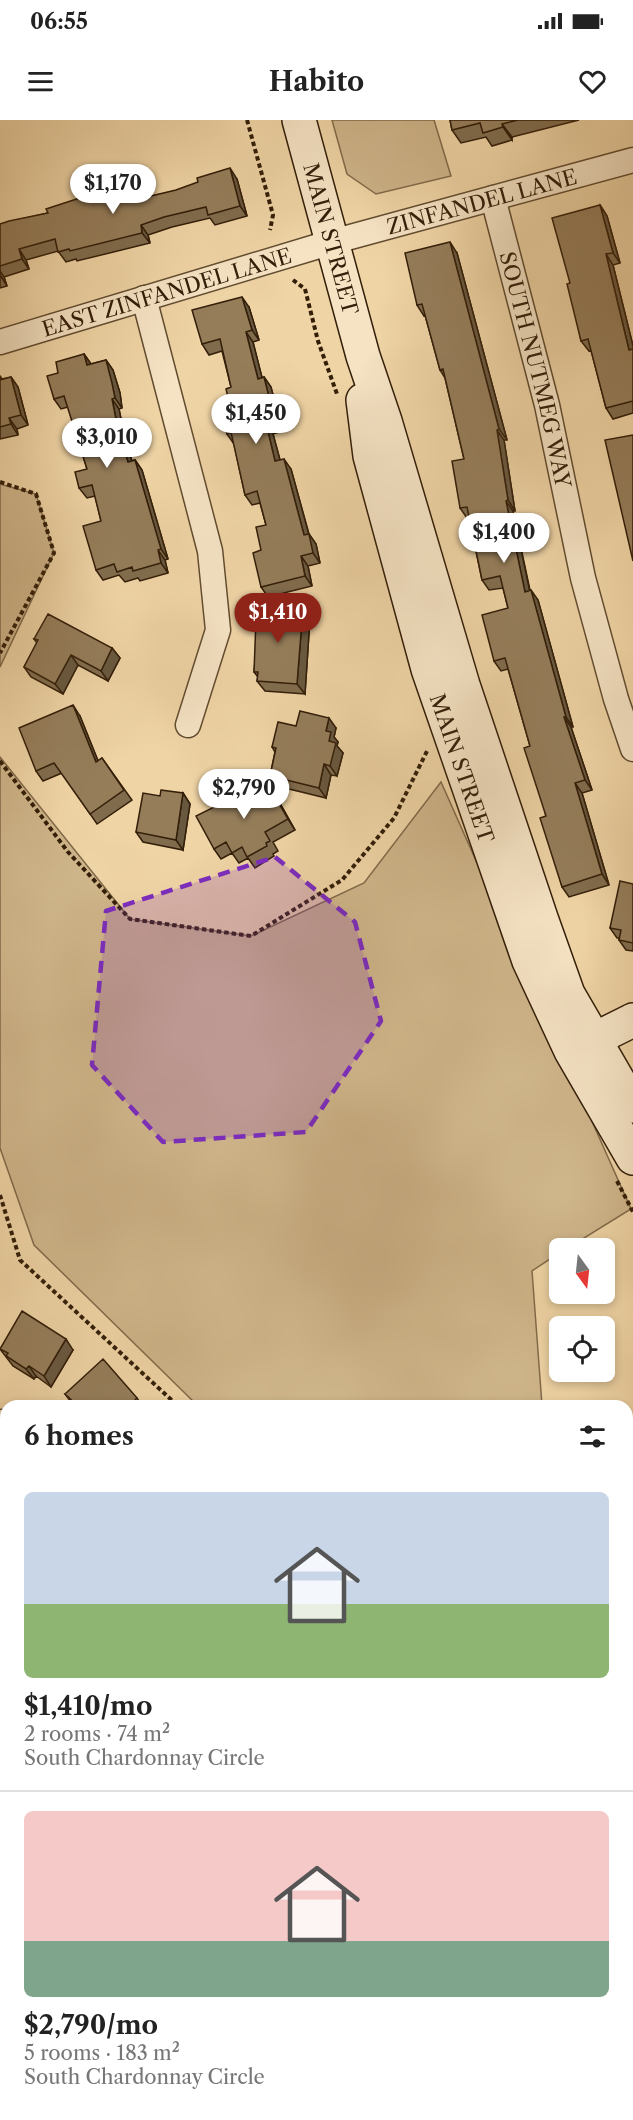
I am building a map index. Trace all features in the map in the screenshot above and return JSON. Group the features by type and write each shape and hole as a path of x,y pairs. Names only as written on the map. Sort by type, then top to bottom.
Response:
{"street":[{"name":"MAIN STREET","path":"298,120 363,356 385,421 463,686 568,994 583,1045 633,1158"},
{"name":"ZINFANDEL LANE","path":"332,242 633,160"},
{"name":"SOUTH NUTMEG WAY","path":"493,198 547,405 583,578 616,699 633,749"},
{"name":"EAST ZINFANDEL LANE","path":"0,342 332,242"},
{"path":"144,298 210,551 218,630 188,725"},
{"path":"583,1045 633,1020"},
{"name":"MAIN STREET","path":"583,1045 633,1107"}],"path":[{"path":"247,120 273,215 270,230"},
{"path":"0,482 36,494 54,553 0,653"},
{"path":"0,761 68,852 130,919 251,936 342,880 394,818 428,749"},
{"path":"0,1195 20,1260 172,1400"}],"highlighted area":[{"path":"275,857 355,922 381,1021 306,1132 163,1142 92,1065 106,911"}],"shaded area":[{"path":"332,120 434,120 451,176 376,194 347,174"},
{"path":"0,484 36,494 54,553 0,667"},
{"path":"0,757 130,919 251,936 364,883 441,782 631,1209 584,1238 549,1238 549,1260 532,1271 542,1400 192,1400 34,1245 0,1148"}],"building":[{"path":"450,120 518,120 502,124 503,127 483,133 480,123 452,130"},
{"path":"230,168 240,206 208,215 206,207 164,217 141,225 142,233 70,251 69,249 58,252 55,239 19,249 22,259 0,266 0,224 48,213 46,209 129,182 134,200 176,190 198,182 197,178"},
{"path":"600,205 613,253 606,254 629,350 633,349 633,401 606,408 588,339 581,341 567,284 570,283 552,218"},
{"path":"450,242 499,429 497,430 508,500 506,501 525,592 531,590 566,717 564,717 585,780 575,783 602,874 562,887 540,818 546,816 524,748 530,746 505,658 494,661 482,615 508,608 500,576 482,580 467,507 460,508 452,461 464,459 443,369 440,370 422,304 417,305 405,253"},
{"path":"242,297 252,330 246,332 258,379 264,377 275,421 266,423 275,461 284,459 304,535 309,534 313,553 301,556 305,576 261,587 253,553 261,550 256,527 266,525 257,491 245,495 231,432 227,434 220,409 230,406 226,389 231,387 220,339 202,344 192,310"},
{"path":"84,354 87,365 106,360 115,398 112,399 117,424 128,462 135,460 161,549 158,550 161,563 133,571 132,567 117,572 114,564 96,570 83,526 101,521 92,485 79,488 75,472 87,469 64,396 54,399 47,376 58,373 56,362"},
{"path":"11,377 21,415 9,418 11,424 0,427 0,380"},
{"path":"633,435 633,561 605,440"},
{"path":"265,605 303,608 297,684 257,681 258,672 254,672 256,619 259,619 260,609 266,610"},
{"path":"48,614 112,648 101,671 71,655 55,684 24,667 38,640 34,639"},
{"path":"73,705 96,762 102,758 124,790 90,814 54,763 36,771 19,728"},
{"path":"300,711 329,718 326,731 331,732 329,741 336,743 330,766 324,764 319,788 270,776 276,748 272,747 278,722 296,726"},
{"path":"266,781 288,819 265,832 270,841 266,843 267,846 247,857 242,847 232,853 226,842 214,849 196,816"},
{"path":"161,790 183,793 176,840 136,832 143,793 160,796"},
{"path":"620,881 633,884 633,943 619,940 621,930 610,928"},
{"path":"22,1311 66,1339 44,1376 29,1366 26,1369 6,1356 8,1353 0,1349"},
{"path":"103,1359 137,1398 135,1400 72,1400 65,1394"}]}
